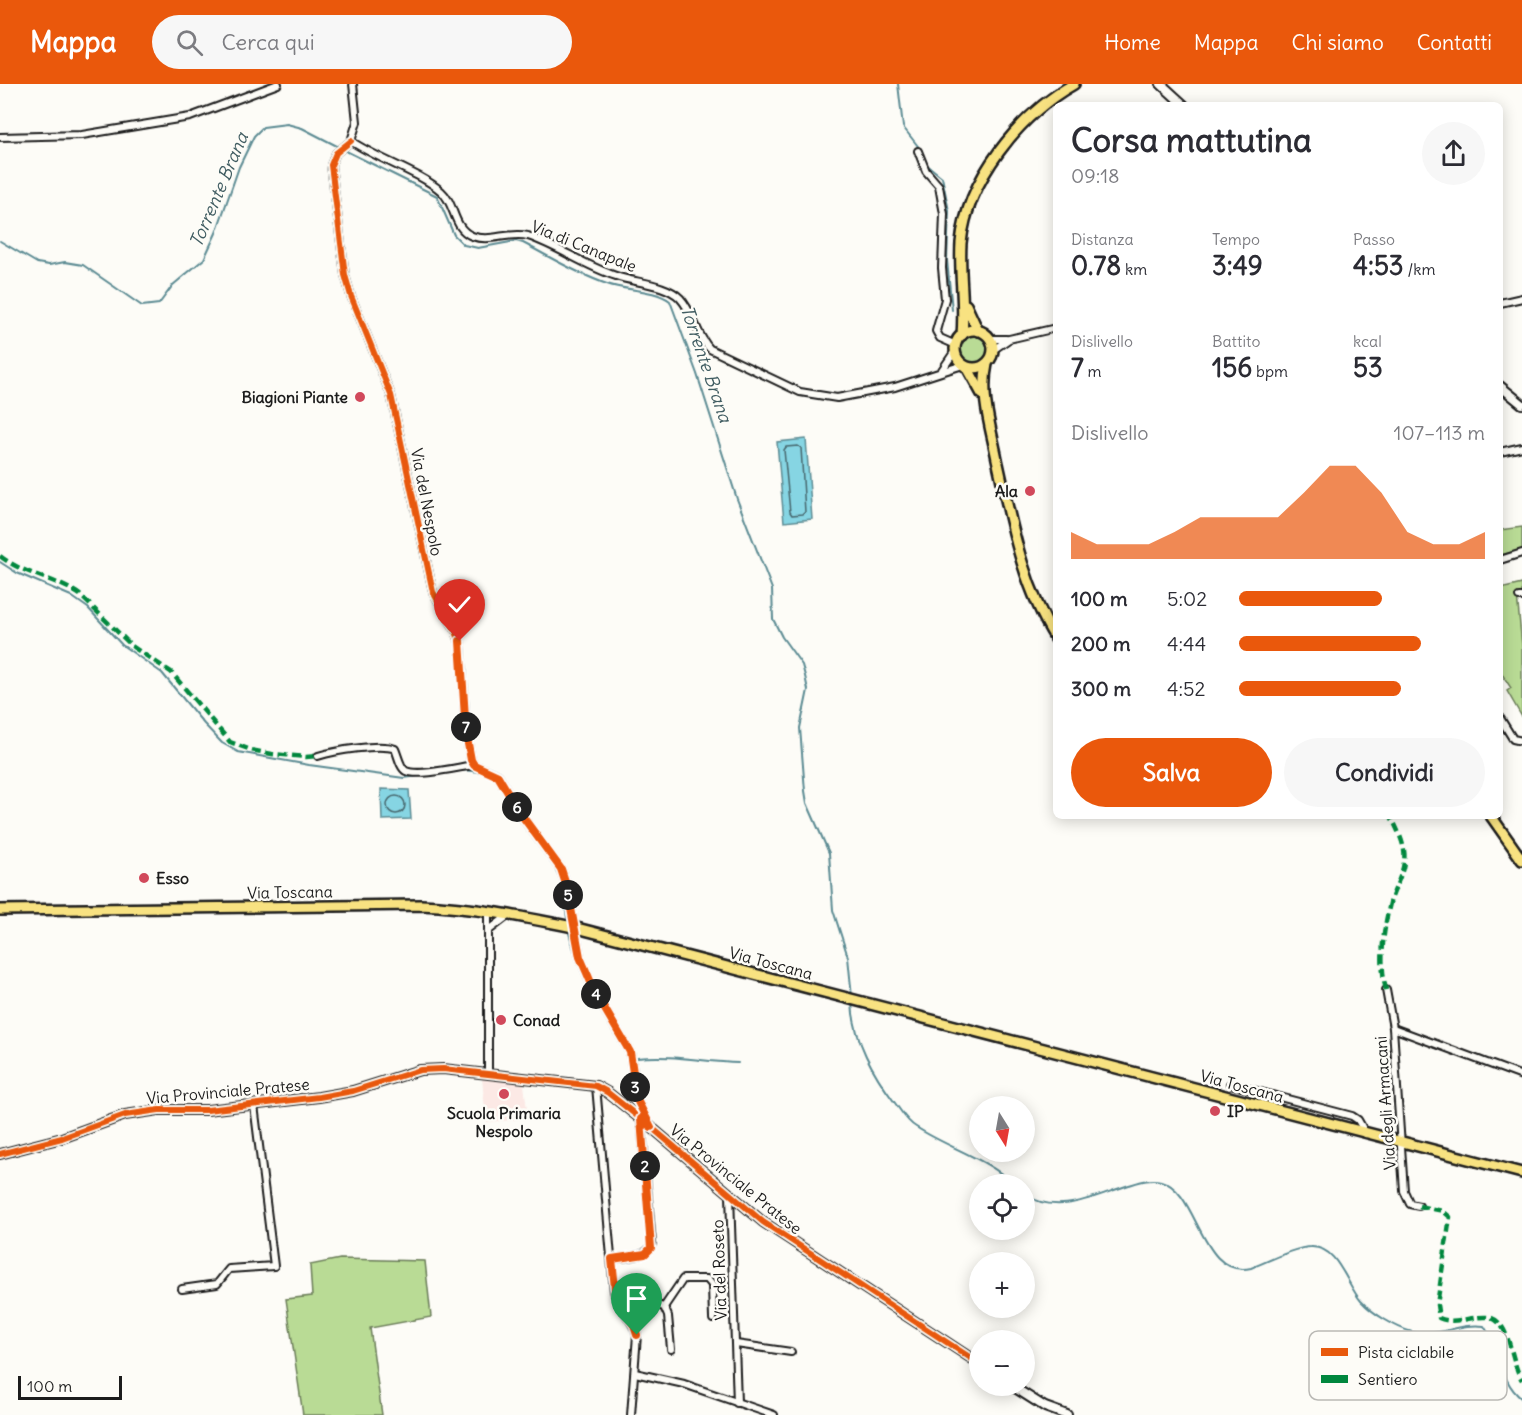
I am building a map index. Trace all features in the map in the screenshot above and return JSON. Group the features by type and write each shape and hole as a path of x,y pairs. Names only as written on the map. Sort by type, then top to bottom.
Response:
{"main road":[{"path":"1053,634 1038,606 1018,552 984,399 965,366 957,359 955,348 962,335 964,297 962,242 966,216 978,184 1008,141 1053,98 1064,84"},
{"path":"1053,98 1074,84"},
{"path":"964,297 978,331"},
{"path":"962,335 970,331 978,331 990,339 993,350 987,364 984,399"},
{"path":"965,366 978,368 987,364"},
{"path":"1493,819 1522,860"},
{"name":"Via Toscana","path":"0,910 406,905 461,907 488,911 573,927 1521,1173"}],"street":[{"path":"0,137 82,135 190,117 278,84"},
{"path":"349,143 357,122 353,84"},
{"path":"1161,84 1181,102"},
{"name":"Via del Nespolo","path":"349,143 336,153 332,169 345,275 390,389 433,592 460,641 466,733 469,755 474,765"},
{"name":"Via di Canapale","path":"349,143 442,191 460,228 468,234 484,239 528,236 614,276 665,289 679,296 687,307 702,340 710,349 800,392 837,399 855,397 965,366"},
{"path":"918,151 926,171 939,186 944,214 942,268 945,299 936,331 940,338 955,348 942,371"},
{"path":"1503,302 1522,298"},
{"path":"990,339 1009,339 1053,329"},
{"path":"993,350 1009,339"},
{"path":"1503,388 1522,404"},
{"path":"1503,451 1522,447"},
{"path":"1503,559 1522,553"},
{"path":"1503,723 1513,739 1522,741"},
{"path":"318,756 334,752 387,747 395,749 401,766 407,771 428,772 474,765 498,776 520,813 561,869 567,887 578,951 590,982 630,1052 637,1100 651,1127"},
{"path":"488,911 489,1074"},
{"path":"488,931 510,915"},
{"name":"Via degli Armacani","path":"1386,990 1393,1028 1406,1197 1410,1204 1419,1206"},
{"path":"1393,1028 1522,1076"},
{"name":"Via Provinciale Pratese","path":"0,1154 62,1138 125,1114 159,1110 207,1110 353,1091 420,1070 442,1069 596,1086 651,1127 730,1195 792,1243 969,1357"},
{"path":"1230,1084 1352,1116 1358,1120 1366,1134"},
{"path":"596,1086 615,1294 634,1325 637,1335 631,1415"},
{"path":"182,1288 217,1284 229,1269 274,1266 254,1105"},
{"path":"612,1259 645,1254 650,1250 652,1244 641,1119"},
{"name":"Via del Roseto","path":"730,1195 737,1403"},
{"path":"664,1307 683,1280 707,1279 713,1289 713,1319"},
{"path":"624,1311 642,1304 664,1307 668,1316 671,1349"},
{"name":"Via del Roseto","path":"736,1344 791,1352"},
{"path":"634,1373 684,1384 774,1415"},
{"path":"1028,1396 1045,1407 1067,1415"}],"shaded area":[{"name":"Scuola Primaria Nespolo","path":"482,1078 524,1084 528,1119 486,1122"}],"green space":[{"path":"974,335 984,339 988,349 984,359 974,363 964,359 960,349 964,339"},
{"path":"1522,527 1522,550 1503,554 1503,530"},
{"path":"1522,584 1522,594 1517,595 1522,646 1522,717 1507,691 1511,688 1503,676 1503,588"},
{"path":"340,1259 425,1261 431,1317 370,1328 382,1415 303,1415 286,1299 312,1296 310,1265"}],"water":[{"path":"806,439 812,519 784,522 777,442"},
{"path":"381,789 409,790 411,819 382,820"}],"waterway":[{"path":"898,84 903,127 921,150"},
{"name":"Torrente Brana","path":"0,241 37,263 49,265 65,262 83,265 142,306 159,304 173,285 204,259 216,233 239,167 254,136 263,127 287,124 302,128 339,147"},
{"name":"Torrente Brana","path":"344,150 437,196 454,235 464,245 478,248 516,241 596,280 656,294 670,301 697,374 737,499 772,589 773,619 782,637 802,665 805,676 808,690 800,728 805,791 807,803 829,853 833,910 848,957 852,997"},
{"path":"926,164 942,177 949,211 947,260 952,310"},
{"path":"0,562 17,573 71,596 88,608 122,645 162,673 222,743 238,752 309,765 404,778 464,770 487,773"},
{"path":"492,775 501,787"},
{"path":"518,816 555,868 562,882 567,918"},
{"path":"569,933 586,981 626,1053"},
{"name":"Torrente Brana","path":"852,1003 856,1030 866,1056 879,1080 907,1119 928,1134 980,1160 1001,1174"},
{"path":"637,1058 675,1058 738,1063"},
{"name":"Torrente Brana","path":"1035,1200 1050,1204 1063,1204 1089,1199 1141,1182 1161,1181 1174,1188 1184,1200 1210,1248 1221,1260 1234,1268 1251,1268 1289,1252 1311,1247 1320,1248 1335,1259 1366,1306 1378,1315 1409,1331"},
{"name":"Torrente Brana","path":"1444,1331 1475,1325 1484,1326 1487,1331"},
{"name":"Torrente Brana","path":"1507,1379 1514,1392 1522,1399"}],"marked path":[{"path":"0,556 19,568 61,584 80,595 133,647 171,672 230,742 251,750 272,754 318,756"},
{"path":"1386,990 1382,957 1384,936 1390,903 1404,864 1402,841 1392,819"},
{"path":"1419,1206 1443,1211 1450,1217 1437,1305 1439,1318 1450,1321 1487,1317 1495,1320 1504,1331"},
{"path":"1507,1338 1522,1380"}],"cycle path":[{"path":"351,141 336,153 331,165 345,275 351,296 391,395 433,592 456,631 461,645 466,733 471,760 474,765 498,775 520,814 561,869 567,887 580,957 596,995 630,1052 636,1098 648,1122"},
{"path":"0,1154 62,1138 125,1115 159,1110 207,1110 319,1097 353,1091 420,1070 443,1069 596,1086 651,1127 763,1222 969,1357"}],"place":[{"name":"Biagioni Piante","path":"360,397"},
{"name":"Ala","path":"1030,491"},
{"name":"Esso","path":"144,878"},
{"name":"Conad","path":"501,1020"},
{"name":"Scuola Primaria Nespolo","path":"504,1094"},
{"name":"IP","path":"1215,1111"}],"route":[{"path":"460,641 466,733 472,763 493,771 498,776 520,813 561,869 566,881 580,957 596,994 630,1052 637,1100 651,1127 641,1119 651,1248 645,1254 612,1259 616,1298 634,1325 637,1335"}]}
